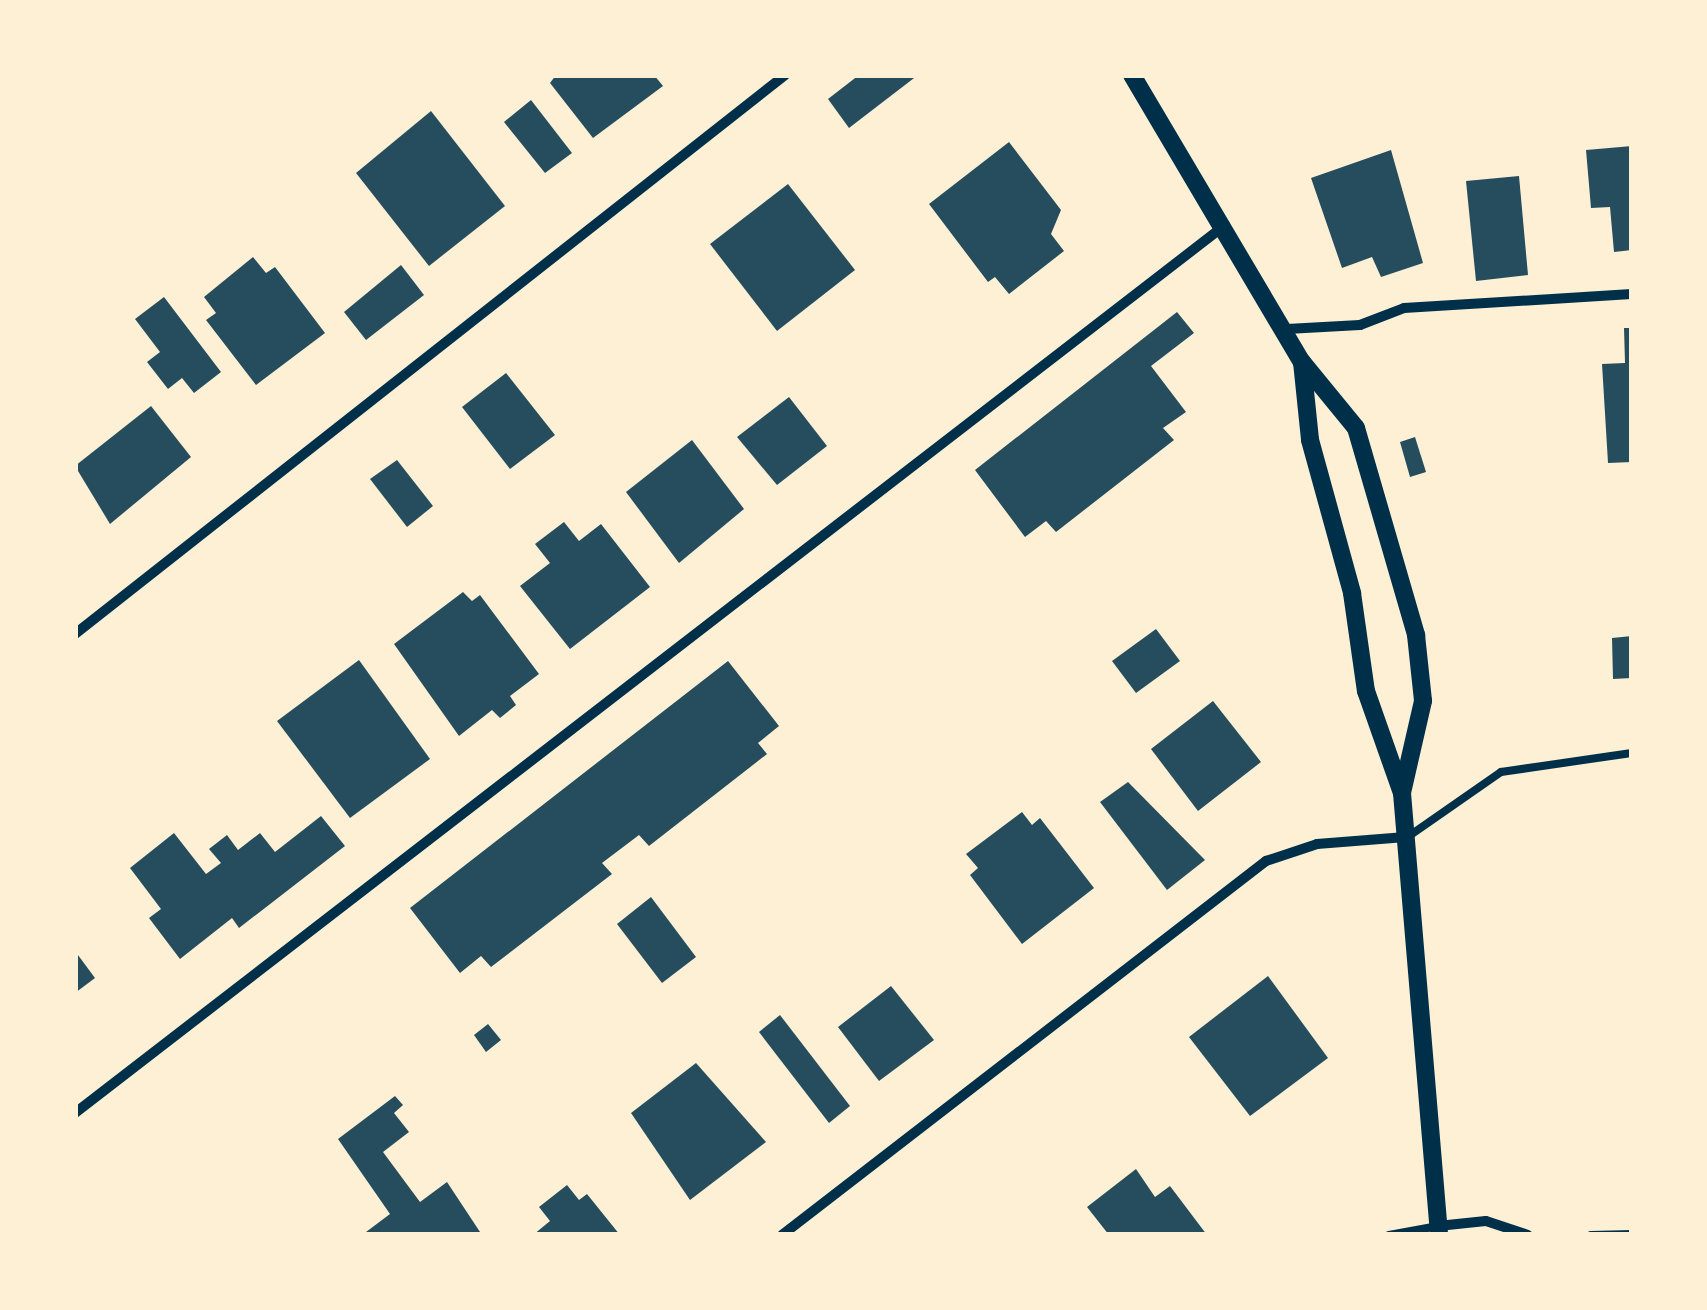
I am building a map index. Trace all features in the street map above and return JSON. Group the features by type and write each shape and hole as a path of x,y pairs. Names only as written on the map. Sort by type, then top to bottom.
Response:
{"street":[{"path":"75,634 785,75"},
{"path":"1132,75 1226,224 1288,329 1302,362 1356,428 1405,585 1423,701 1402,793"},
{"path":"75,1113 1226,224"},
{"path":"1288,329 1360,325 1404,308 1632,294"},
{"path":"1302,362 1310,440 1352,593 1366,691 1402,793 1439,1230 1486,1222 1528,1235"},
{"path":"782,1235 1266,861 1317,844 1408,837"}],"lane":[{"path":"1408,837 1501,772 1632,753"},
{"path":"1388,1235 1439,1230"},
{"path":"1590,1235 1632,1234"}],"building":[{"path":"556,75 654,75 663,86 593,138 550,83"},
{"path":"859,75 918,75 849,128 828,99"},
{"path":"531,100 572,153 545,173 504,122"},
{"path":"431,111 505,206 429,266 356,173"},
{"path":"1009,142 1061,210 1051,234 1064,251 1009,294 995,277 988,282 929,204"},
{"path":"1632,146 1632,250 1614,252 1610,207 1591,208 1586,150"},
{"path":"1391,150 1423,263 1381,277 1372,257 1342,268 1311,178"},
{"path":"1519,176 1528,275 1476,281 1466,181"},
{"path":"788,184 855,270 777,331 710,244"},
{"path":"253,257 266,273 275,267 325,333 256,385 206,320 216,313 204,297"},
{"path":"401,265 424,295 366,340 344,312"},
{"path":"164,297 221,372 194,393 182,378 168,389 147,362 160,352 135,319"},
{"path":"1177,312 1194,333 1151,366 1186,412 1163,428 1174,440 1056,532 1046,521 1025,537 975,470"},
{"path":"1624,328 1632,328 1632,462 1608,463 1602,364 1625,363"},
{"path":"506,373 555,435 510,469 462,407"},
{"path":"789,397 827,446 777,485 737,437"},
{"path":"151,406 191,457 110,524 75,466"},
{"path":"1415,437 1426,472 1410,477 1400,442"},
{"path":"692,440 744,509 679,563 626,492"},
{"path":"397,460 433,506 407,527 370,479"},
{"path":"564,522 579,541 601,524 650,587 570,649 520,586 550,563 535,544"},
{"path":"463,592 472,601 480,595 539,674 510,696 516,705 500,718 492,710 459,736 394,644"},
{"path":"1156,629 1180,661 1136,693 1112,661"},
{"path":"1632,636 1632,678 1613,679 1612,638"},
{"path":"359,660 430,759 350,818 277,721"},
{"path":"728,661 779,726 758,743 767,754 649,846 639,835 602,863 612,874 491,967 481,956 460,973 410,908"},
{"path":"1213,701 1261,762 1198,811 1151,749"},
{"path":"1128,782 1205,860 1167,890 1100,802"},
{"path":"1022,812 1032,825 1040,818 1094,888 1022,944 970,875 978,868 966,854"},
{"path":"321,816 345,846 239,928 232,918 180,959 149,918 161,909 130,868 174,833 206,874 221,863 209,849 227,835 238,850 260,833 275,852"},
{"path":"651,897 696,957 662,983 617,924"},
{"path":"75,951 95,978 75,993"},
{"path":"1268,976 1328,1058 1250,1116 1189,1037"},
{"path":"891,986 934,1040 879,1081 838,1027"},
{"path":"780,1015 850,1106 829,1123 759,1032"},
{"path":"488,1024 501,1040 486,1052 474,1035"},
{"path":"696,1063 766,1142 690,1200 631,1113"},
{"path":"395,1096 403,1105 394,1113 409,1132 383,1152 420,1202 447,1182 482,1235 362,1235 390,1214 338,1139"},
{"path":"1136,1169 1155,1197 1170,1186 1207,1235 1109,1235 1087,1207"},
{"path":"567,1185 579,1200 587,1194 620,1235 533,1235 550,1221 539,1207"}]}
